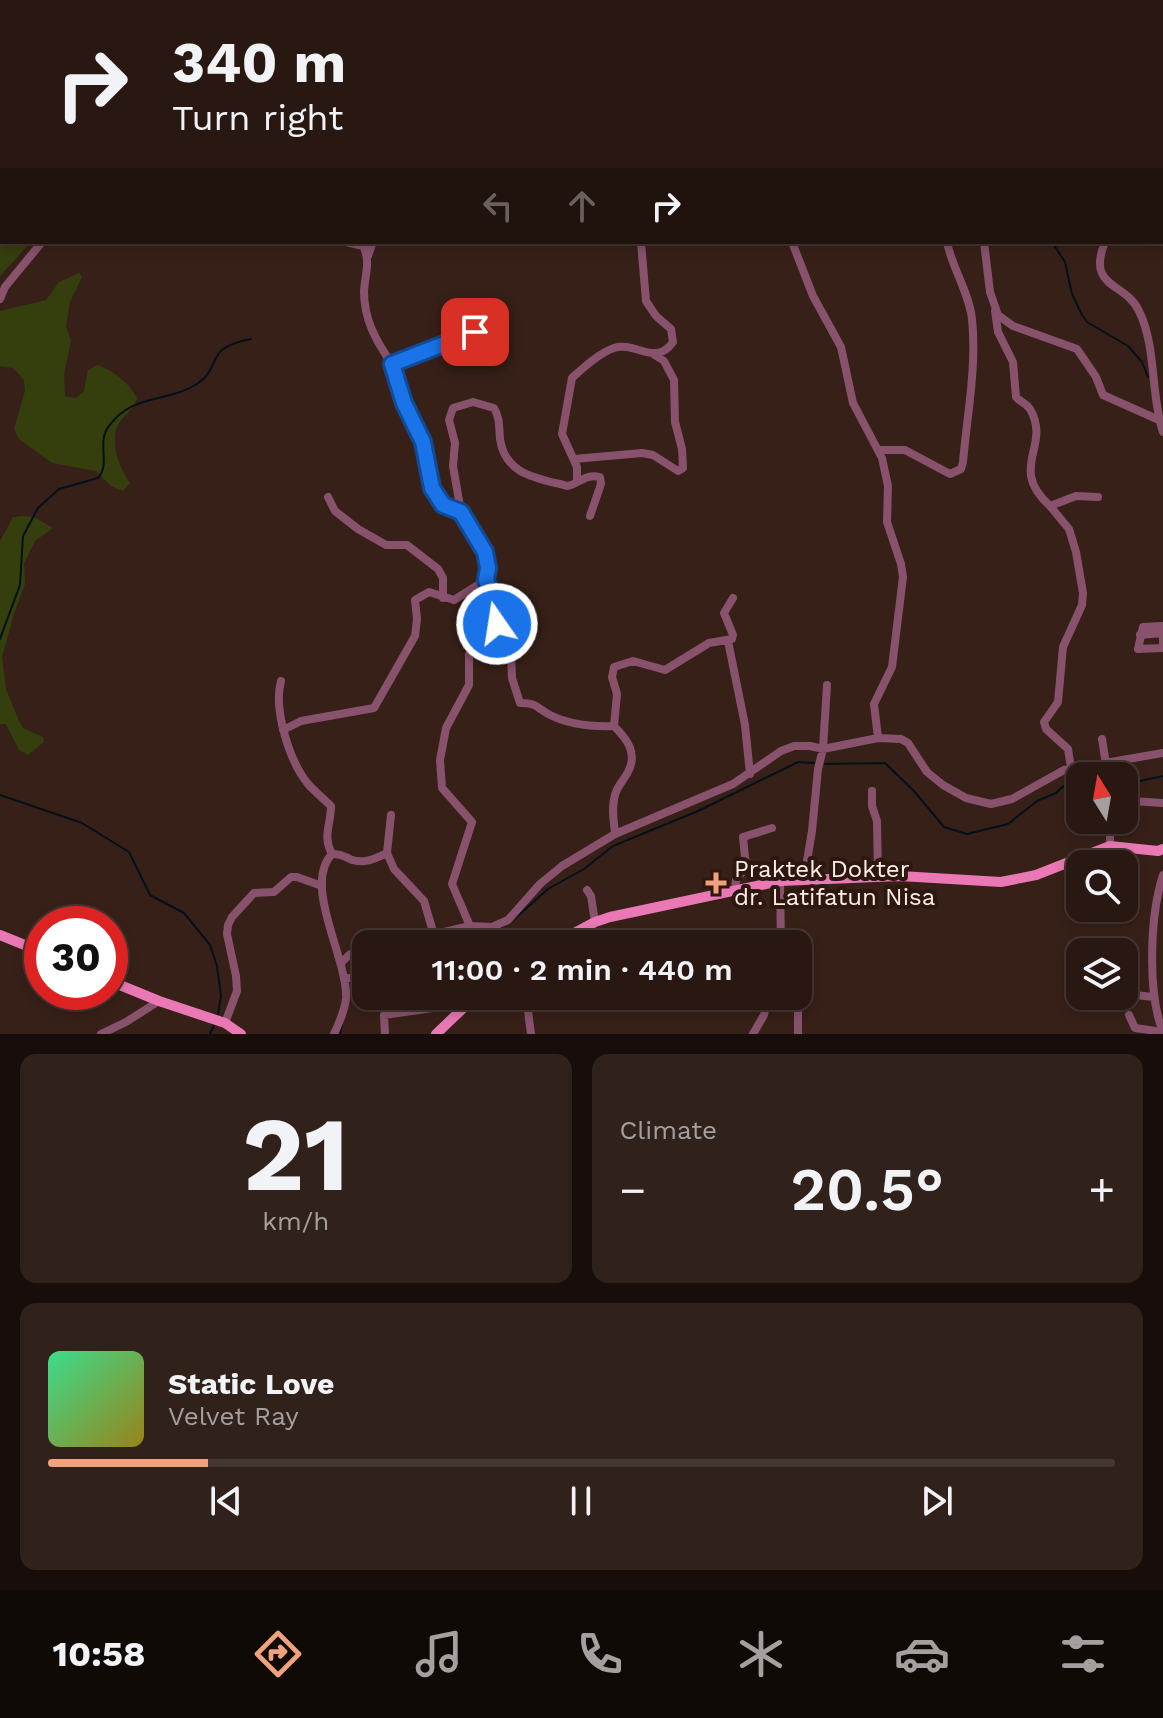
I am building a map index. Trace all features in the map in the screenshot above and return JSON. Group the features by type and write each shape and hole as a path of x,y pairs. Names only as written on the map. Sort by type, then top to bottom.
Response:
{"main road":[{"path":"580,930 595,922 780,881 878,876 1001,882 1047,871 1110,846 1162,851"},
{"path":"0,935 24,945"},
{"path":"128,988 225,1023 241,1034"},
{"path":"436,1034 461,1010"}],"street":[{"path":"0,299 5,287 40,244"},
{"path":"354,244 363,246 368,256"},
{"path":"372,244 364,289 369,325 392,364 404,403 423,442 432,488 443,505 461,512"},
{"path":"641,244 646,301 674,336 668,349 653,354"},
{"path":"793,244 813,296 841,347 853,403 879,450 888,486 887,522 903,577 892,667 874,704 878,738"},
{"path":"879,450 902,449 950,474 961,469 972,360 972,321 948,244"},
{"path":"984,244 998,332 1013,362 1016,397 1028,406 1034,420 1036,439 1029,465 1030,480 1069,529 1082,578 1082,605 1063,647 1058,702 1044,722 1046,729 1068,749 1070,762"},
{"path":"1104,244 1099,259 1103,277 1140,312 1163,432"},
{"path":"995,310 1013,326 1077,349 1096,377 1103,395 1159,420"},
{"path":"392,364 475,332"},
{"path":"574,459 642,453 653,455 678,471 683,468 675,422 674,380 664,361 653,354 624,346 614,348 572,378 562,434 574,459 577,482"},
{"path":"470,926 452,884 472,822 442,788 440,754 446,728 469,685 469,654 492,639 497,624 496,609 486,580 488,568 485,552 461,512 453,466 455,443 449,420 453,408 466,402 494,408 499,420 502,447 514,468 525,475 567,486 590,476 598,476 600,479 590,516"},
{"path":"1050,506 1076,496 1098,497"},
{"path":"328,497 335,511 358,529 386,545 407,545 438,569 443,578 443,598"},
{"path":"283,730 301,721 374,708 415,636 415,600 429,592 443,598 459,598 486,580"},
{"path":"614,726 617,694 612,677 614,667 633,661 665,670 705,645 732,639 724,613 733,598"},
{"path":"497,624 510,629 512,678 520,703 534,703 547,714 585,728 614,726 627,739 632,757 629,771 615,794 615,834"},
{"path":"1140,635 1163,633 1163,646 1138,649 1140,635 1143,627 1163,626"},
{"path":"728,641 745,725 750,774"},
{"path":"281,681 279,701 283,730 307,783 331,806 326,833 332,854"},
{"path":"804,879 823,749 827,685"},
{"path":"454,930 470,926 492,927 508,920 550,875 615,834 714,793 794,746 823,749 878,738 901,739 908,743 927,772 954,792 978,803 991,804 1012,799 1066,770"},
{"path":"1102,739 1109,762"},
{"path":"1114,762 1163,753"},
{"path":"872,791 877,821 878,876"},
{"path":"1138,801 1163,803"},
{"path":"391,815 387,853 394,869 424,901 433,930"},
{"path":"735,889 736,880 746,867 743,837 772,828"},
{"path":"1110,834 1110,846"},
{"path":"332,854 368,861 387,853"},
{"path":"332,854 324,869 322,886 346,978 346,1000 334,1034"},
{"path":"1129,1015 1135,1028 1163,1032 1154,997 1154,910 1163,875"},
{"path":"225,1023 237,991 227,934 232,917 254,893 274,892 291,877 322,886"},
{"path":"780,881 781,930"},
{"path":"587,890 591,896 595,922"},
{"path":"342,962 352,953"},
{"path":"346,978 352,977"},
{"path":"1138,995 1154,997"},
{"path":"101,1034 159,1001"},
{"path":"385,1034 384,1015 419,1010"},
{"path":"528,1010 531,1034"},
{"path":"753,1034 765,1010"},
{"path":"798,1010 798,1034"}],"green space":[{"path":"0,244 29,244 0,276"},
{"path":"79,273 82,277 70,302 66,326 71,341 64,374 65,396 76,398 84,391 88,370 98,365 120,378 137,398 116,432 117,455 130,483 123,491 111,486 96,471 52,463 19,439 14,429 25,391 24,380 13,368 0,366 0,311 46,300 59,282"},
{"path":"13,517 34,517 53,528 35,541 24,563 25,584 2,657 6,689 18,719 23,728 43,737 44,742 28,755 19,750 6,724 0,724 0,541"}],"waterway":[{"path":"1053,244 1065,262 1072,294 1087,322 1128,346 1142,362 1148,377"},
{"path":"0,639 20,585 23,536 38,508 59,489 98,478 103,466 105,432 118,416 139,403 197,384 210,371 220,352 251,339"},
{"path":"512,921 548,889 584,869 613,846 698,811 798,762 814,763"},
{"path":"825,764 885,763 944,827 967,834 1008,824 1037,801 1056,793 1066,784"},
{"path":"1138,781 1163,776"},
{"path":"0,795 82,823 129,852 150,895 184,913 210,945 217,966 221,996 218,1014"},
{"path":"496,930 503,926"},
{"path":"350,996 352,982"},
{"path":"210,1034 214,1025"},
{"path":"340,1034 342,1025"}],"place":[{"name":"Praktek Dokter dr. Latifatun Nisa","path":"716,883"}],"route":[{"path":"475,332 392,364 409,416 423,442 432,488 443,505 461,512 485,552 488,568 486,580 496,609 497,624"}]}
